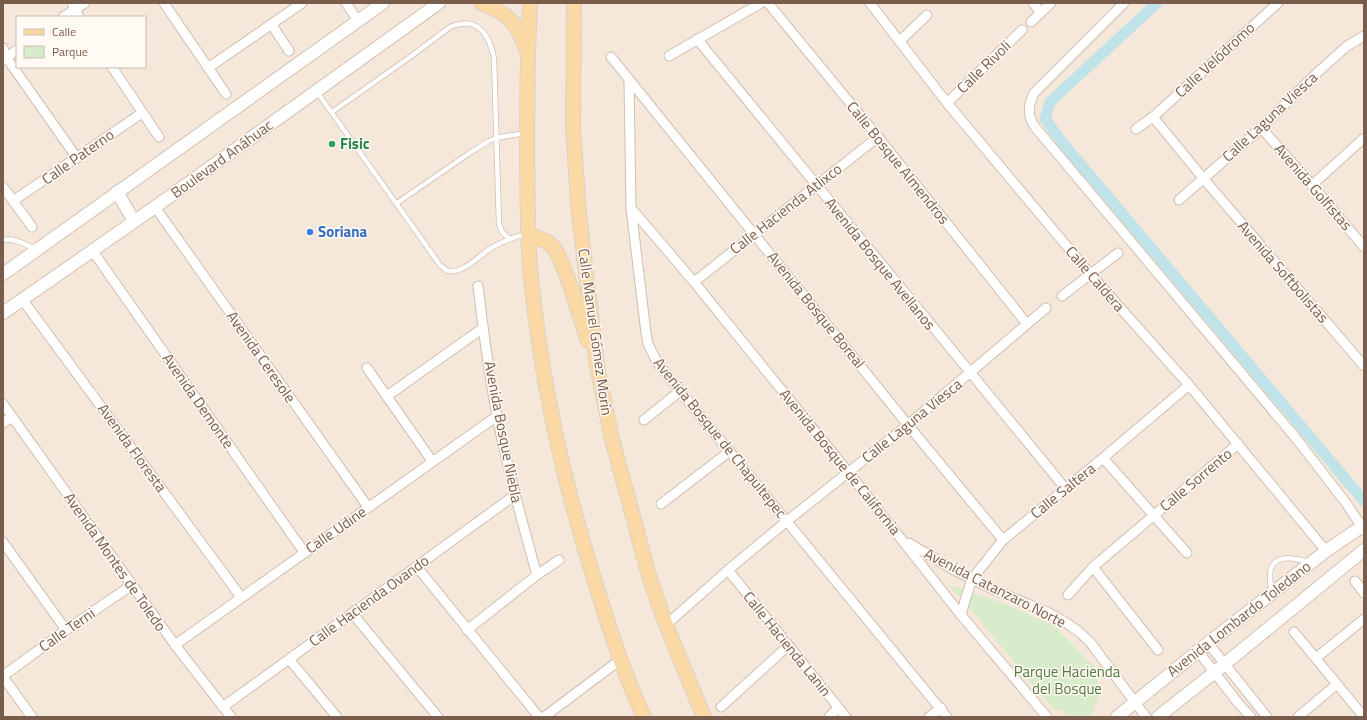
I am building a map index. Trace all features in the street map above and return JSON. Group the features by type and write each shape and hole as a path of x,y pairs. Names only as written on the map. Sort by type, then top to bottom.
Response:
{"main road":[{"path":"481,3 496,8 508,16 522,38 527,53"},
{"path":"530,3 527,53 528,234 530,277 539,348 556,439 585,550 620,660 644,717"},
{"name":"Calle Manuel Gómez Morín","path":"574,3 574,127 579,214 597,366 612,439 649,576 666,625 704,717"},
{"path":"528,234 548,242 554,248 560,259 597,366"}],"street":[{"path":"65,16 85,3"},
{"path":"164,3 226,94"},
{"path":"208,68 302,3"},
{"path":"346,3 358,20"},
{"path":"3,274 383,3"},
{"name":"Boulevard Anáhuac","path":"3,313 155,207 439,3"},
{"path":"669,56 696,39 761,3"},
{"name":"Calle Bosque Almendros","path":"768,3 1028,324"},
{"name":"Calle Caldera","path":"870,3 947,103 1091,274 1189,386 1326,551"},
{"path":"1033,3 1041,12"},
{"path":"1031,22 1051,3"},
{"path":"1124,3 1042,83 1034,93 1029,103 1030,118 1035,127 1123,234 1294,437 1363,527"},
{"name":"Calle Velódromo","path":"1136,129 1153,118 1278,3"},
{"path":"900,41 927,15"},
{"path":"272,25 289,51"},
{"name":"Calle Rivoli","path":"947,103 1022,30"},
{"name":"Calle Laguna Viesca","path":"1179,200 1261,128 1347,46 1364,36"},
{"name":"Avenida Bosque Avellanos","path":"696,39 1065,488"},
{"path":"16,50 4,55 77,158"},
{"name":"Avenida Bosque Boreal","path":"611,57 908,425 1003,540"},
{"path":"113,68 159,137"},
{"name":"Avenida Bosque de Chapultepec","path":"629,80 631,208 648,344 657,362 680,391 947,717"},
{"name":"Calle Paterno","path":"13,201 142,113"},
{"path":"1153,118 1203,178"},
{"name":"Avenida Golfistas","path":"1261,128 1312,185 1364,247"},
{"name":"Calle Hacienda Atlixco","path":"694,282 878,137"},
{"path":"1312,185 1364,138"},
{"name":"Avenida Softbolistas","path":"1203,178 1364,366"},
{"path":"3,187 32,227"},
{"path":"117,192 134,221"},
{"name":"Avenida Ceresole","path":"155,207 368,507"},
{"name":"Avenida Bosque de California","path":"631,208 694,282 850,473 961,615 1047,717"},
{"name":"Avenida Demonte","path":"92,250 304,552"},
{"path":"1062,296 1118,253"},
{"name":"Avenida Bosque Niebla","path":"478,286 497,416 515,495 536,575"},
{"name":"Avenida Floresta","path":"22,299 241,596"},
{"name":"Calle Laguna Viesca","path":"666,625 728,570 787,521 850,473 1046,308"},
{"path":"387,396 483,328"},
{"path":"367,368 432,461"},
{"name":"Calle Saltera","path":"961,615 972,579 1003,540 1189,386"},
{"path":"644,420 680,391"},
{"name":"Avenida Montes de Toledo","path":"3,404 175,645 231,717"},
{"name":"Calle Udine","path":"175,645 241,596 497,416"},
{"path":"3,423 12,417"},
{"name":"Calle Sorrento","path":"1068,595 1093,567 1238,444"},
{"path":"661,504 730,451"},
{"path":"1103,458 1187,553"},
{"name":"Calle Hacienda Ovando","path":"223,707 515,495"},
{"name":"Avenida Lombardo Toledano","path":"1117,717 1311,562 1363,527"},
{"name":"Avenida Catanzaro Norte","path":"901,538 939,562 972,579 1049,613 1078,631 1090,642 1146,717"},
{"path":"3,542 66,630"},
{"name":"Avenida Lombardo Toledano","path":"1158,717 1364,550"},
{"path":"467,630 536,575 559,560"},
{"path":"417,567 539,717"},
{"path":"1093,567 1158,650"},
{"name":"Calle Hacienda Lanin","path":"728,570 846,717"},
{"path":"1355,582 1364,593"},
{"name":"Calle Terni","path":"3,677 66,630 132,585"},
{"path":"352,613 438,717"},
{"path":"1316,658 1364,619"},
{"path":"1294,632 1364,717"},
{"path":"1208,643 1267,717"},
{"path":"721,707 788,646"},
{"path":"1198,651 1238,703 1251,717"},
{"path":"289,659 337,717"},
{"path":"544,717 620,660"},
{"path":"3,677 32,717"},
{"path":"1298,717 1337,684"},
{"path":"1238,703 1249,694"},
{"path":"829,717 838,708"},
{"path":"929,717 941,708"}],"lane":[{"path":"332,112 410,58 444,31 456,25 470,25 482,31 488,37 494,58 499,224 502,232 510,239"},
{"path":"316,91 440,265 447,271 456,271 488,250 510,239 528,234"},
{"path":"397,203 471,152 496,138 527,133"},
{"path":"3,240 11,239 18,241 36,250"},
{"path":"1271,593 1271,569 1275,563 1289,558 1311,562"}],"shaded area":[{"path":"3,3 1364,3 1364,717 3,717"}],"green space":[{"name":"Parque Hacienda del Bosque","path":"947,584 1008,605 1054,626 1095,668 1100,693 1090,717 1069,717 1061,710 1054,710 968,606"}],"waterway":[{"path":"1157,3 1050,102 1045,119 1062,142 1364,501"}],"place":[{"name":"Fisic","path":"332,144"},
{"name":"Soriana","path":"310,232"}]}
